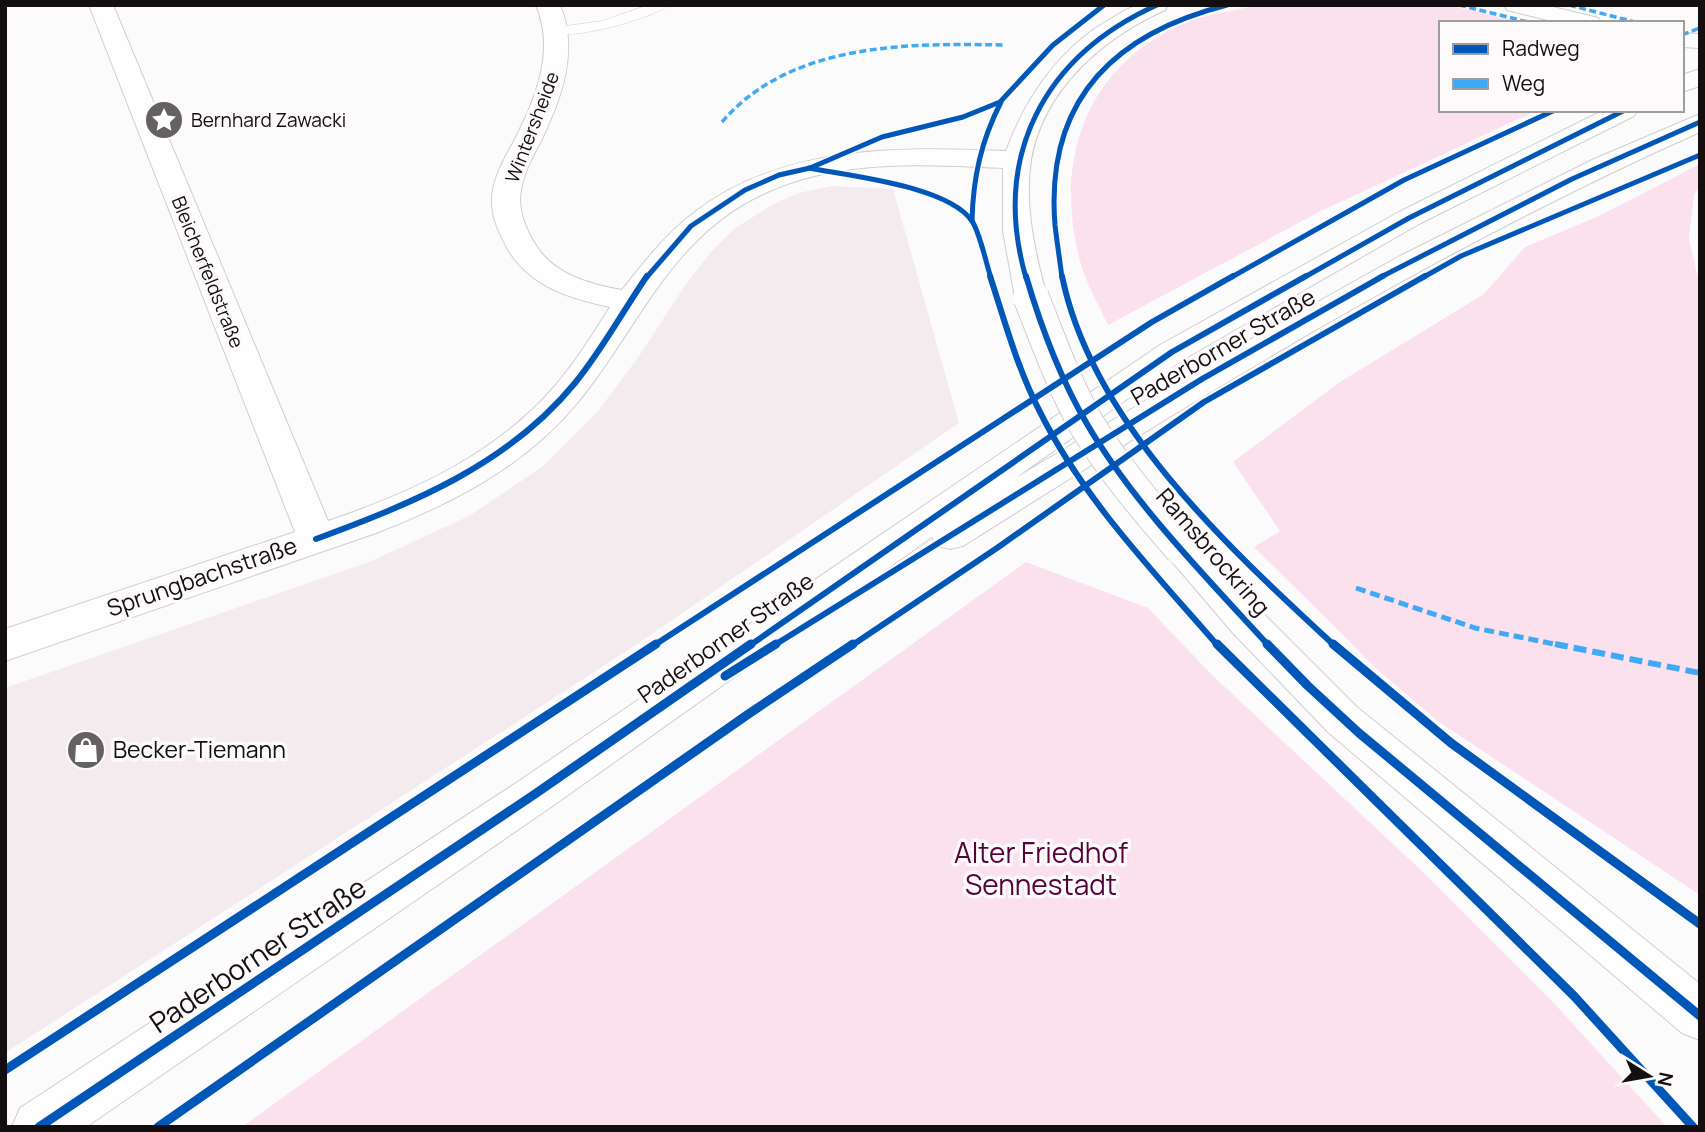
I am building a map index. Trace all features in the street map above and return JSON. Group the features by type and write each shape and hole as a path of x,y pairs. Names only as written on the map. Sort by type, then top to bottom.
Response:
{"street":[{"name":"Bleicherfeldstraße","path":"101,5 316,539"},
{"name":"Wintersheide","path":"548,5 558,32 557,60 535,125 509,180 506,200 508,218 519,244 530,259 557,283 578,291 629,301"},
{"name":"Ramsbrockring","path":"1157,5 1110,29 1089,44 1053,81 1032,120 1017,160 1016,227 1031,297 1052,350 1086,422 1106,455 1182,548 1247,622 1343,720 1700,1016"},
{"path":"1525,8 1557,21"},
{"path":"1525,8 1581,21"},
{"path":"1684,83 1700,76"},
{"name":"Paderborner Straße","path":"39,1127 535,794 1172,352 1409,218 1621,112"},
{"name":"Paderborner Straße","path":"535,794 1198,382 1441,244 1631,150 1700,122"},
{"name":"Sprungbachstraße","path":"5,645 316,539 470,475 499,455 539,421 575,383 629,301 691,226 712,209 750,187 780,175 809,168 898,156 1017,160"}],"lane":[{"path":"558,32 604,25 662,5"}],"shaded area":[{"path":"832,186 893,189 959,423 639,643 5,1053 5,688 369,562 469,516 542,467 598,411 637,359 686,284 712,251 734,229 770,206 798,193"}],"green space":[{"path":"1262,5 1447,5 1516,21 1439,21 1439,112 1534,112 1319,212 1108,325 1081,266 1073,221 1071,186 1075,153 1085,121 1100,92 1121,66 1147,44 1180,25 1220,13"},
{"path":"1700,164 1700,186 1694,195 1689,239 1700,286 1700,895 1439,722 1379,671 1254,547 1280,531 1233,462 1340,382 1484,294 1525,247 1599,216"},
{"name":"Alter Friedhof Sennestadt","path":"1026,562 1148,608 1212,675 1423,872 1552,1001 1667,1127 242,1127"}],"marked path":[{"path":"1459,5 1524,21"},
{"path":"1569,5 1631,21"},
{"path":"1684,34 1700,28"},
{"path":"722,122 744,98 769,80 832,57 903,46 1003,45"},
{"path":"1356,588 1475,628 1700,673"}],"cycle path":[{"path":"316,539 424,496 489,461 519,439 548,413 575,383 671,246 713,209 762,182 810,168 871,141 989,108 1005,98 1053,45 1104,5"},
{"path":"1157,5 1135,15 1095,40 1062,73 1036,112 1020,157 1015,204 1016,227 1025,274 1067,386 1080,411 1113,464 1142,502 1255,631 1326,704 1700,1016"},
{"path":"1227,5 1182,18 1140,39 1103,68 1088,85 1071,115 1058,167 1055,225 1062,280 1079,332 1103,382 1133,430 1168,476 1244,559 1336,647 1451,743 1700,924"},
{"path":"972,221 978,159 1001,102"},
{"path":"5,1070 1152,322 1404,180 1551,112"},
{"path":"39,1127 535,794 1172,352 1409,218 1621,112"},
{"path":"725,676 1082,452 1323,309 1572,179 1700,122"},
{"path":"158,1127 747,715 997,548 1204,402 1461,256 1700,155"},
{"path":"809,168 920,189 946,201 972,221 1017,357 1039,411 1101,510 1229,658 1574,996 1693,1127"}],"place":[{"name":"Bernhard Zawacki","path":"164,120"},
{"name":"Becker-Tiemann","path":"86,750"}]}
